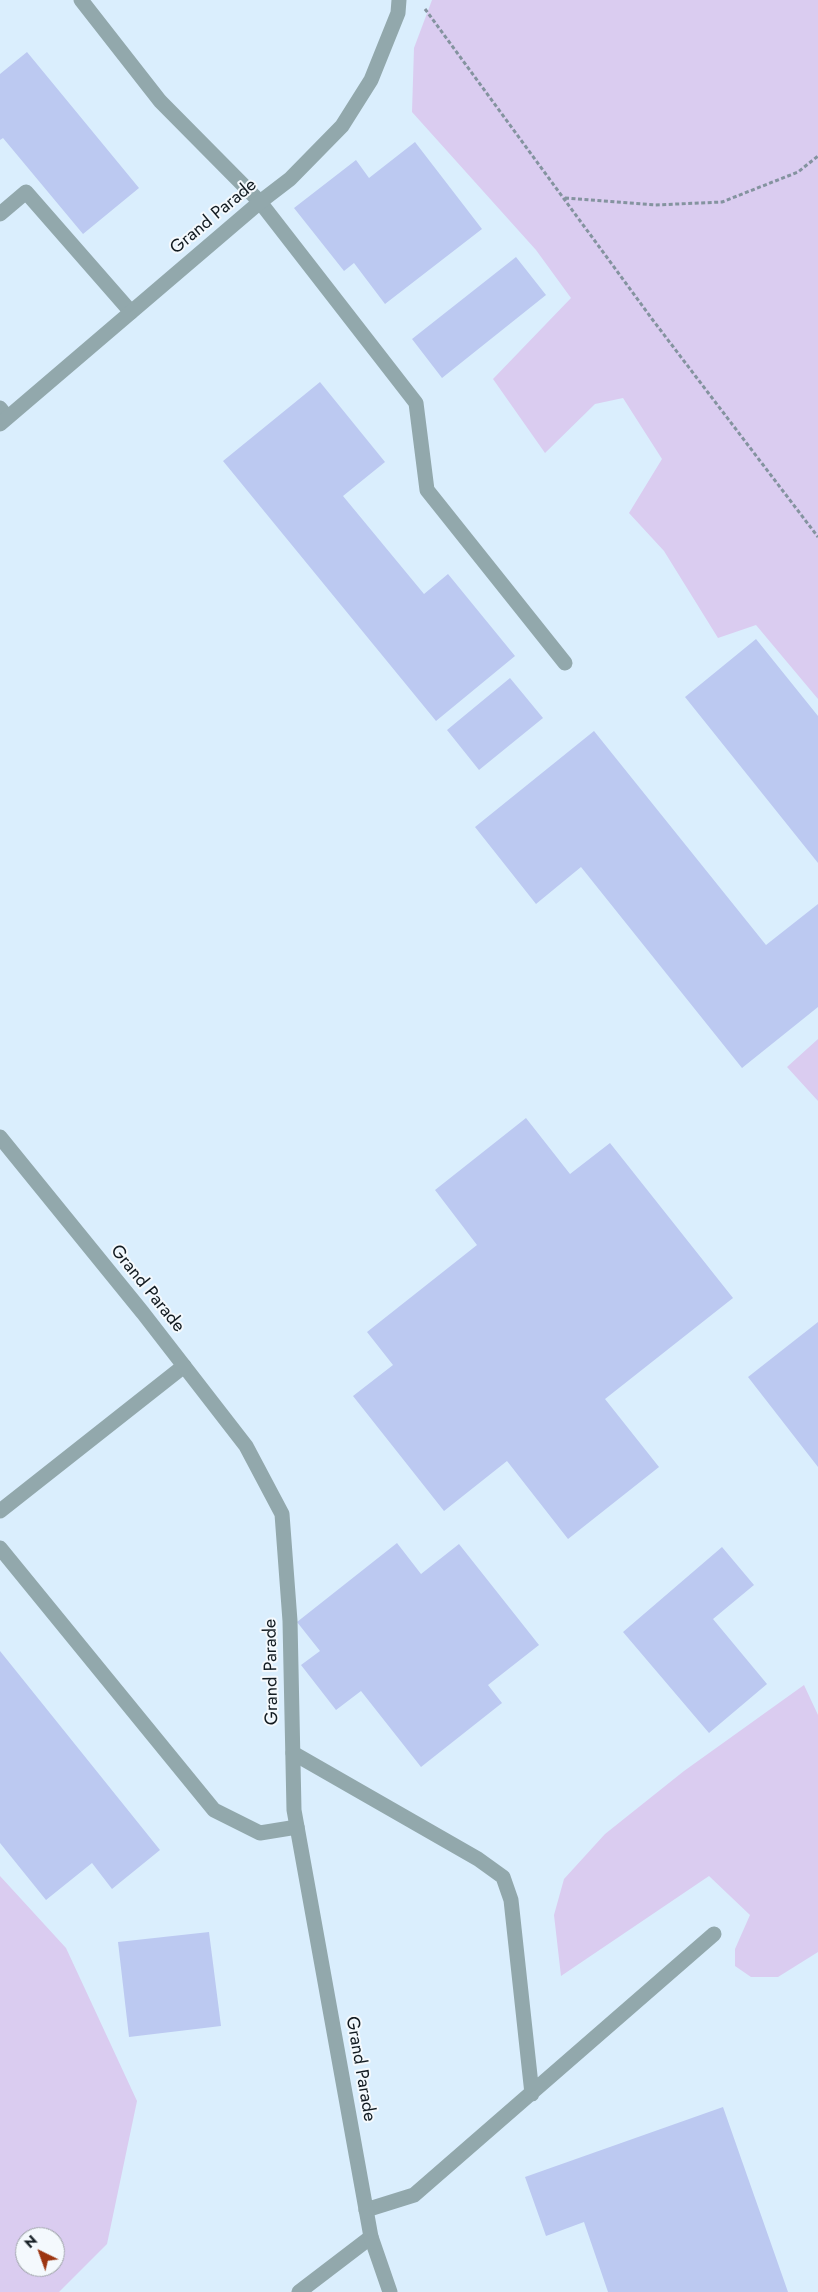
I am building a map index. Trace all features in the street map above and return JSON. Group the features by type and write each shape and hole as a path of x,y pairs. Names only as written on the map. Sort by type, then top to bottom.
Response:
{"street":[{"path":"81,0 160,101 260,202 416,403 427,490 565,663"},
{"name":"Grand Parade","path":"2,416 290,179 342,126 371,80 398,13 398,0"},
{"path":"0,214 26,192 130,312"},
{"name":"Grand Parade","path":"0,1137 246,1446 282,1514 290,1621 294,1810 371,2236 390,2292"},
{"path":"0,1511 184,1366"},
{"path":"0,1548 214,1810 260,1833 297,1827"},
{"path":"293,1753 478,1860 503,1877 511,1900 532,2094"},
{"path":"366,2210 414,2195 714,1934"},
{"path":"299,2292 371,2236"}],"path":[{"path":"424,8 652,319 818,537"},
{"path":"564,198 655,205 722,202 798,172 818,156"}],"shaded area":[{"path":"432,0 818,0 818,699 756,625 718,638 664,551 629,513 662,459 623,398 595,404 545,453 493,379 571,298 536,250 412,112 414,48"},
{"path":"818,1039 818,1101 787,1067"},
{"path":"804,1685 818,1715 818,1952 778,1977 751,1977 735,1966 735,1949 750,1915 709,1876 561,1976 554,1915 564,1879 605,1834 684,1771"},
{"path":"0,1876 66,1948 137,2101 107,2244 59,2292 0,2292"}],"building":[{"path":"27,52 139,188 83,234 3,138 0,140 0,74"},
{"path":"415,142 482,229 385,304 354,263 344,271 294,208 356,160 369,178"},
{"path":"516,257 546,295 442,378 412,339"},
{"path":"320,382 385,462 343,496 424,594 448,574 515,656 436,721 223,461"},
{"path":"756,639 818,716 818,863 685,697"},
{"path":"510,678 543,718 479,770 447,730"},
{"path":"594,731 766,945 818,904 818,1007 742,1068 581,867 536,904 475,827"},
{"path":"526,1118 570,1174 610,1143 733,1298 605,1399 659,1467 568,1539 507,1461 444,1511 353,1396 393,1365 367,1332 477,1245 435,1190"},
{"path":"818,1322 818,1467 748,1377"},
{"path":"397,1543 421,1574 459,1544 539,1645 488,1685 502,1703 421,1767 361,1691 336,1710 301,1665 320,1651 297,1622"},
{"path":"722,1547 754,1585 713,1619 767,1684 709,1733 623,1632"},
{"path":"0,1651 160,1850 112,1889 92,1863 46,1900 0,1843"},
{"path":"209,1932 221,2026 129,2037 118,1942"},
{"path":"723,2107 788,2292 608,2292 584,2222 546,2236 525,2177"}]}
